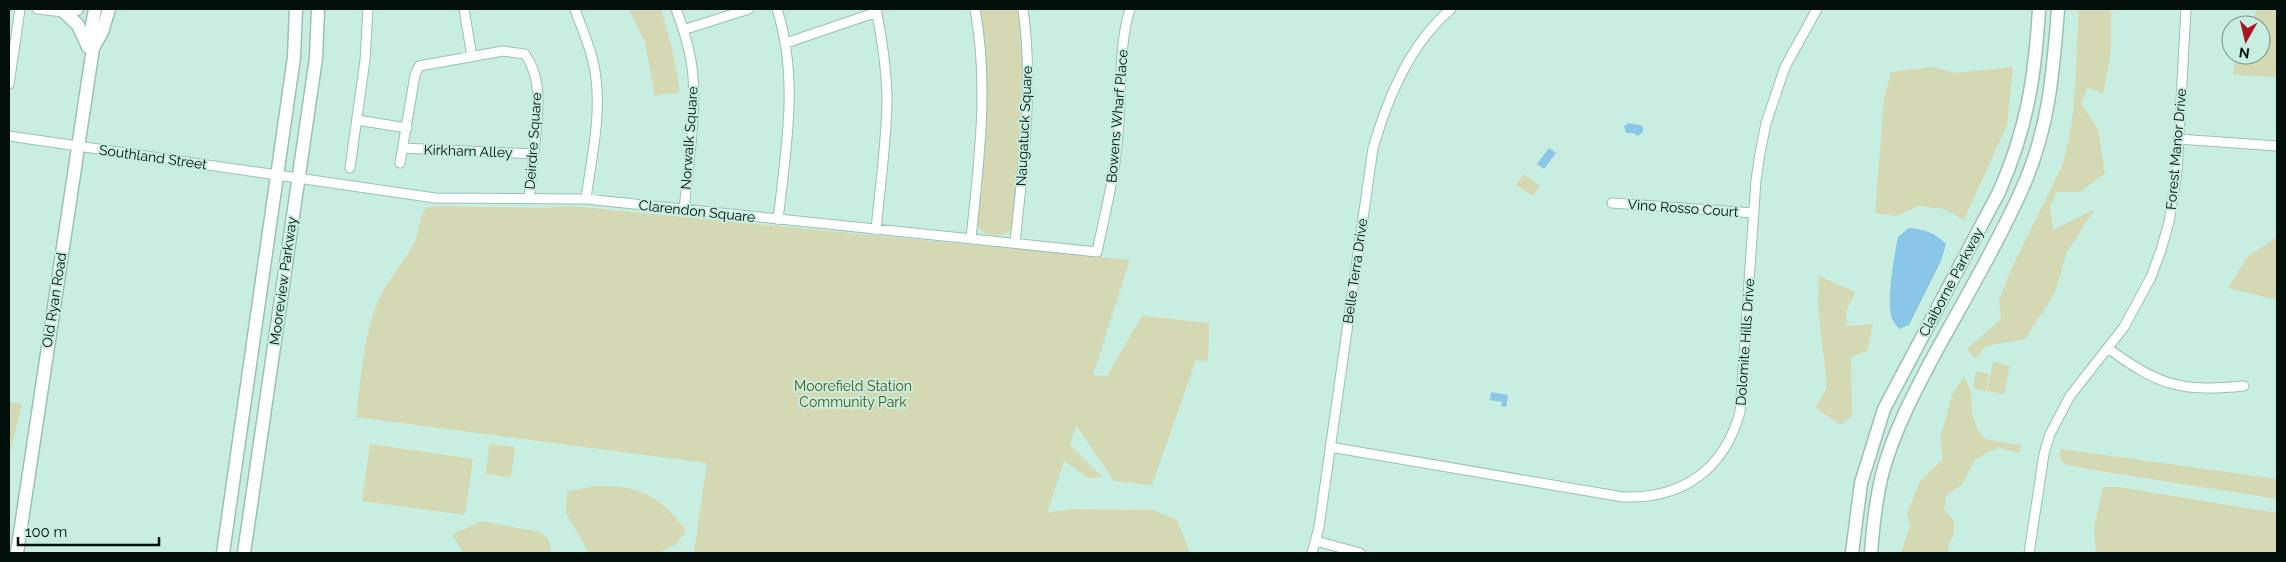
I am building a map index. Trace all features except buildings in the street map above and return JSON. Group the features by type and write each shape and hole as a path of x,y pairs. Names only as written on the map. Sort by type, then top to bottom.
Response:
{"main road":[{"path":"64,12 77,9"},
{"name":"Old Ryan Road","path":"17,553 92,52 90,30 95,9"},
{"name":"Old Ryan Road","path":"92,52 102,32 109,9"},
{"name":"Mooreview Parkway","path":"223,553 278,175 294,48 296,9"},
{"name":"Mooreview Parkway","path":"244,553 297,178 316,58 318,9"},
{"name":"Claiborne Parkway","path":"1852,553 1861,483 1884,410 1999,192 2013,160 2025,122 2031,92 2039,9"},
{"name":"Claiborne Parkway","path":"1871,553 1874,519 1883,471 1905,412 2010,212 2031,166 2047,112 2052,86 2058,9"},
{"path":"64,12 78,25 92,52"}],"street":[{"path":"9,84 20,9"},
{"path":"37,9 64,12"},
{"path":"350,168 365,60 368,9"},
{"path":"464,9 472,57"},
{"path":"574,9 594,62 596,80 596,112 586,199"},
{"name":"Norwalk Square","path":"676,9 684,30 691,59 694,95 684,210"},
{"path":"684,30 750,9"},
{"path":"777,9 786,43 790,87 789,128 778,220"},
{"path":"971,238 982,100 980,47 975,9"},
{"name":"Naugatuck Square","path":"1016,243 1028,107 1027,48 1023,9"},
{"name":"Bowens Wharf Place","path":"1097,252 1113,172 1122,94 1123,46 1130,9"},
{"name":"Belle Terra Drive","path":"1312,553 1316,541 1373,148 1386,107 1399,79 1422,41 1451,9"},
{"name":"Dolomite Hills Drive","path":"1330,447 1623,497 1654,496 1685,485 1710,467 1729,442 1740,412 1760,153 1775,94 1798,40 1817,9"},
{"name":"Forest Manor Drive","path":"2029,553 2044,454 2050,434 2070,396 2109,349 2138,302 2161,250 2174,193 2186,9"},
{"path":"786,43 877,10 884,51 887,97 876,230"},
{"name":"Deirdre Square","path":"400,163 415,75 419,66 503,51 525,54 531,63 538,89 529,198"},
{"path":"357,120 407,128"},
{"name":"Southland Street","path":"9,136 297,178"},
{"path":"2178,140 2277,146"},
{"name":"Kirkham Alley","path":"403,148 533,154"},
{"name":"Clarendon Square","path":"297,178 435,198 586,199 1097,252"},
{"name":"Vino Rosso Court","path":"1612,203 1754,213"},
{"path":"2109,349 2145,374 2176,386 2210,390 2244,386"},
{"path":"1316,541 1360,553"}],"green space":[{"path":"629,9 661,9 672,48 680,92 655,96 645,43"},
{"path":"979,9 1020,9 1024,60 1023,118 1012,229 997,235 987,234 982,231 976,222"},
{"path":"2079,9 2111,9 2111,53 2103,94 2087,87 2081,104 2098,129 2105,173 2080,192 2057,192 2050,206 2053,230 2095,209 2067,252 2055,293 2025,339 1986,346 1975,359 1967,349 2001,319 1999,301 2009,274 2062,166 2071,129"},
{"path":"2257,9 2277,9 2277,77 2233,75 2234,65 2271,65 2271,15 2255,15"},
{"path":"1933,67 1956,73 2013,67 2007,125 1964,220 1944,209 1919,206 1896,216 1875,213 1884,100 1891,72"},
{"path":"1524,174 1540,186 1532,196 1516,185"},
{"name":"Moorefield Station Community Park","path":"438,206 542,208 571,206 1130,260 1093,375 1107,376 1142,316 1209,323 1208,361 1196,360 1152,485 1114,481 1076,425 1070,445 1102,477 1089,478 1064,461 1047,513 1075,509 1153,510 1177,520 1190,553 694,553 707,463 356,417 366,345 377,304 415,241 426,208"},
{"path":"2277,237 2277,300 2228,288 2247,257"},
{"path":"1819,276 1855,292 1846,312 1847,326 1873,324 1867,351 1851,357 1852,416 1840,425 1816,408 1827,387 1818,305"},
{"path":"1993,362 2010,366 2004,394 1987,391"},
{"path":"1976,371 1989,374 1986,391 1973,388"},
{"path":"1964,376 1971,392 1972,413 1978,431 1985,439 2021,445 2019,453 2000,448 1988,452 1975,460 1962,485 1946,495 1944,509 1954,521 1953,537 1948,546 1949,553 1901,553 1910,526 1907,513 1920,481 1943,459 1940,439 1952,395"},
{"path":"9,402 22,404 9,456"},
{"path":"370,444 473,459 465,515 362,501"},
{"path":"489,444 515,447 511,477 486,474"},
{"path":"2061,449 2277,479 2277,499 2064,464 2059,456"},
{"path":"596,486 625,488 648,495 667,509 686,531 676,544 660,553 589,553 566,513 567,491"},
{"path":"2103,487 2119,487 2277,513 2277,553 2096,553 2094,528"},
{"path":"480,521 539,532 548,538 552,553 464,553 453,536 457,531 464,530"}],"water":[{"path":"1629,123 1643,126 1643,132 1638,136 1633,133 1626,133 1624,126"},
{"path":"1549,148 1556,153 1544,169 1537,164"},
{"path":"1909,228 1929,232 1946,244 1941,261 1909,325 1899,329 1892,319 1890,311 1891,279 1898,237"},
{"path":"1491,392 1508,395 1506,407 1501,406 1502,402 1490,400"}]}
